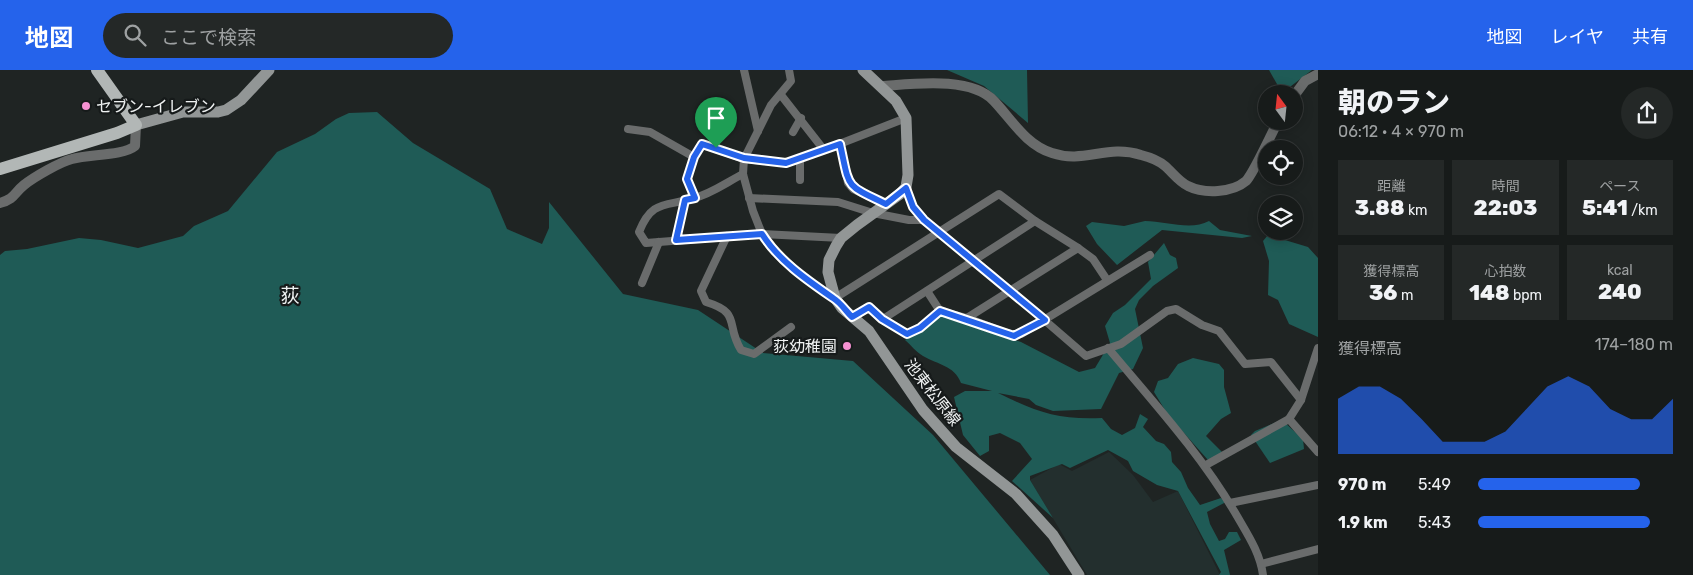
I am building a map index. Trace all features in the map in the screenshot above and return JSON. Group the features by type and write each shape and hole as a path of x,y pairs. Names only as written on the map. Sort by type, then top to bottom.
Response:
{"main road":[{"path":"97,70 136,125"},
{"path":"0,169 117,133 136,125 183,112 218,112 226,110 241,100 269,70"},
{"path":"863,70 896,101 906,118 908,175 906,188"},
{"name":"池東松原線","path":"906,188 841,238 832,252 828,272 835,298 852,317 869,331 923,410 956,446 999,478 1035,514 1053,535 1079,575"}],"street":[{"path":"744,70 758,131"},
{"path":"789,70 791,81 772,105 744,158 743,174 749,198 762,234 769,244 786,262 835,298 999,194 1035,221 1093,259 1107,280"},
{"path":"1302,85 1305,81 1318,74"},
{"path":"882,86 964,84 979,90 993,99 1011,123 1033,144 1050,153 1071,159 1112,150 1140,155 1163,164 1188,186 1212,191 1231,189 1246,181 1273,130"},
{"path":"781,95 801,118 824,150"},
{"path":"793,132 801,118"},
{"path":"695,198 687,179 694,157 702,144 744,158 786,163 906,118"},
{"path":"0,203 11,200 24,185 70,159 129,151 135,146 136,125"},
{"path":"628,130 650,132 694,157"},
{"path":"840,144 848,183 853,189 886,204"},
{"path":"800,159 800,180"},
{"path":"743,174 695,198 658,205 643,221 639,232 646,243 762,234 841,238"},
{"path":"906,188 913,207 924,220 974,260 1086,356 1121,344 1167,311 1176,309 1202,325 1219,331 1246,364 1271,362 1301,400"},
{"path":"749,198 838,202 873,213 909,220 924,220"},
{"path":"676,240 685,200"},
{"path":"882,319 1035,221"},
{"path":"728,236 701,291 706,302 722,307 729,314 734,338 741,350 754,354 791,327"},
{"path":"642,283 659,242"},
{"path":"967,318 1078,248"},
{"path":"927,291 940,311 967,318 1014,336 1045,320 1150,255"},
{"path":"852,317 869,307 882,319 907,334 920,328 940,311"},
{"path":"1108,348 1206,465 1252,542 1261,564 1263,575"},
{"path":"1206,465 1289,419 1301,400 1318,348"},
{"path":"1289,419 1318,452"},
{"path":"1230,503 1318,485"},
{"path":"1261,564 1318,549"}],"shaded area":[{"path":"947,70 1027,70 1028,123 984,86"},
{"path":"1269,70 1312,70 1292,85 1277,85"},
{"path":"377,112 413,143 490,189 507,229 542,244 549,228 549,202 623,294 698,310 763,353 853,361 933,435 1050,575 0,575 0,255 5,251 27,249 79,238 101,240 138,248 183,236 194,226 228,211 277,152 315,134 336,119 349,113"},
{"path":"1145,221 1194,225 1209,221 1220,230 1252,236 1242,238 1162,230 1117,265 1097,244 1086,226 1092,222 1124,226"},
{"path":"1285,240 1308,247 1318,258 1318,337 1289,324 1278,300 1268,295 1269,261 1263,241"},
{"path":"1164,243 1170,255 1176,258 1178,268 1153,286 1139,300 1135,309 1143,348 1133,369 1119,373 1101,409 1053,411 1036,405 1029,399 998,393 1036,410 1060,416 1102,418 1111,429 1122,435 1135,428 1140,414 1148,419 1143,427 1156,441 1164,444 1171,452 1172,462 1181,472 1188,488 1200,505 1221,498 1226,502 1207,512 1210,524 1219,541 1225,539 1229,532 1237,532 1241,540 1224,550 1230,575 1219,575 1221,572 1178,491 1157,485 1133,471 1128,461 1108,450 1070,468 1062,464 1030,476 1030,480 1053,518 1012,481 1032,459 1020,443 1000,433 989,436 989,451 980,456 963,435 954,397 965,391 992,391 961,383 954,372 920,354 905,340 938,316 944,316 1021,342 1079,372 1095,368 1110,343 1105,326 1113,313 1125,305 1151,279 1148,262"},
{"path":"1193,358 1219,364 1224,370 1224,387 1231,413 1221,419 1206,436 1223,453 1208,460 1168,415 1154,392 1158,381 1168,378 1178,364"},
{"path":"1279,421 1284,422 1303,439 1304,449 1270,463 1251,435 1255,431"},
{"path":"1109,452 1133,475 1153,502 1178,491 1220,575 1087,575 1030,480 1059,464 1072,471"}],"place":[{"name":"セブン-イレブン","path":"86,106"},
{"name":"荻幼稚園","path":"847,346"}],"district":[{"name":"荻","path":"290,295"}],"route":[{"path":"702,144 716,148 744,158 786,163 840,144 848,183 853,189 886,204 906,188 913,207 924,220 1045,320 1014,336 967,318 940,311 920,328 907,334 882,319 869,307 852,317 835,298 802,276 786,262 762,234 676,240 685,200 695,198 687,184 694,157 702,144"}]}
